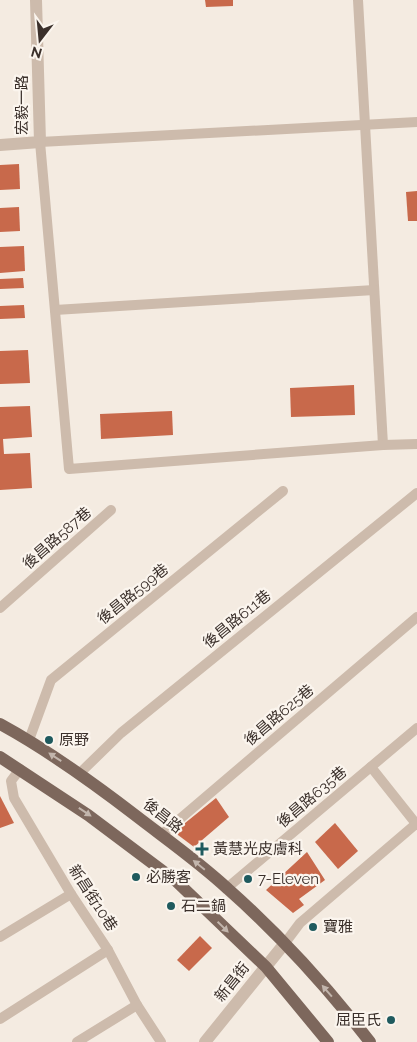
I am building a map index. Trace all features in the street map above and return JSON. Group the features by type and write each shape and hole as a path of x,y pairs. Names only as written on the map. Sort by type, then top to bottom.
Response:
{"main road":[{"name":"後昌路","path":"0,724 29,740 80,773 227,888 285,943 370,1042"},
{"path":"0,757 88,815 176,881 266,968 328,1042"}],"street":[{"name":"宏毅一路","path":"0,145 40,142 36,0"},
{"name":"新昌街","path":"205,1042 285,943"}],"lane":[{"path":"358,0 383,445"},
{"path":"417,122 40,142 69,470 383,445 417,444"},
{"path":"55,310 374,290"},
{"name":"後昌路599巷","path":"29,740 51,680 283,491"},
{"name":"後昌路611巷","path":"80,773 121,733 417,493"},
{"name":"後昌路587巷","path":"0,608 111,510"},
{"name":"後昌路625巷","path":"161,835 417,617"},
{"name":"後昌路635巷","path":"227,888 417,728"},
{"path":"285,943 300,923 417,824 371,767"},
{"name":"新昌街10巷","path":"20,769 11,782 14,798 71,894 108,950 137,1005 161,1042"},
{"path":"0,937 71,894"},
{"path":"0,1019 108,950"},
{"path":"78,1042 137,1005"}],"building":[{"path":"205,0 233,0 233,6 206,7"},
{"path":"19,164 20,189 0,190 0,165"},
{"path":"417,191 417,221 408,221 406,192"},
{"path":"19,207 20,231 0,232 0,208"},
{"path":"24,246 25,271 0,273 0,247"},
{"path":"23,278 24,288 0,289 0,279"},
{"path":"24,305 25,318 0,319 0,306"},
{"path":"28,350 30,383 0,384 0,351"},
{"path":"354,385 355,415 291,417 290,388"},
{"path":"30,406 32,437 3,439 4,454 30,453 32,488 0,490 0,407"},
{"path":"172,411 173,435 101,439 100,414"},
{"path":"0,796 14,823 0,828"},
{"path":"216,798 229,817 194,847 174,832"},
{"path":"335,823 358,851 338,869 315,842"},
{"path":"307,852 325,880 299,899 304,905 293,913 266,890"},
{"path":"200,936 212,948 189,971 177,960"}],"place":[{"name":"原野","path":"49,740"},
{"name":"黃慧光皮膚科","path":"202,849"},
{"name":"必勝客","path":"136,877"},
{"name":"7-Eleven","path":"248,879"},
{"name":"石二鍋","path":"171,906"},
{"name":"寶雅","path":"313,927"},
{"name":"屈臣氏","path":"391,1020"}]}
